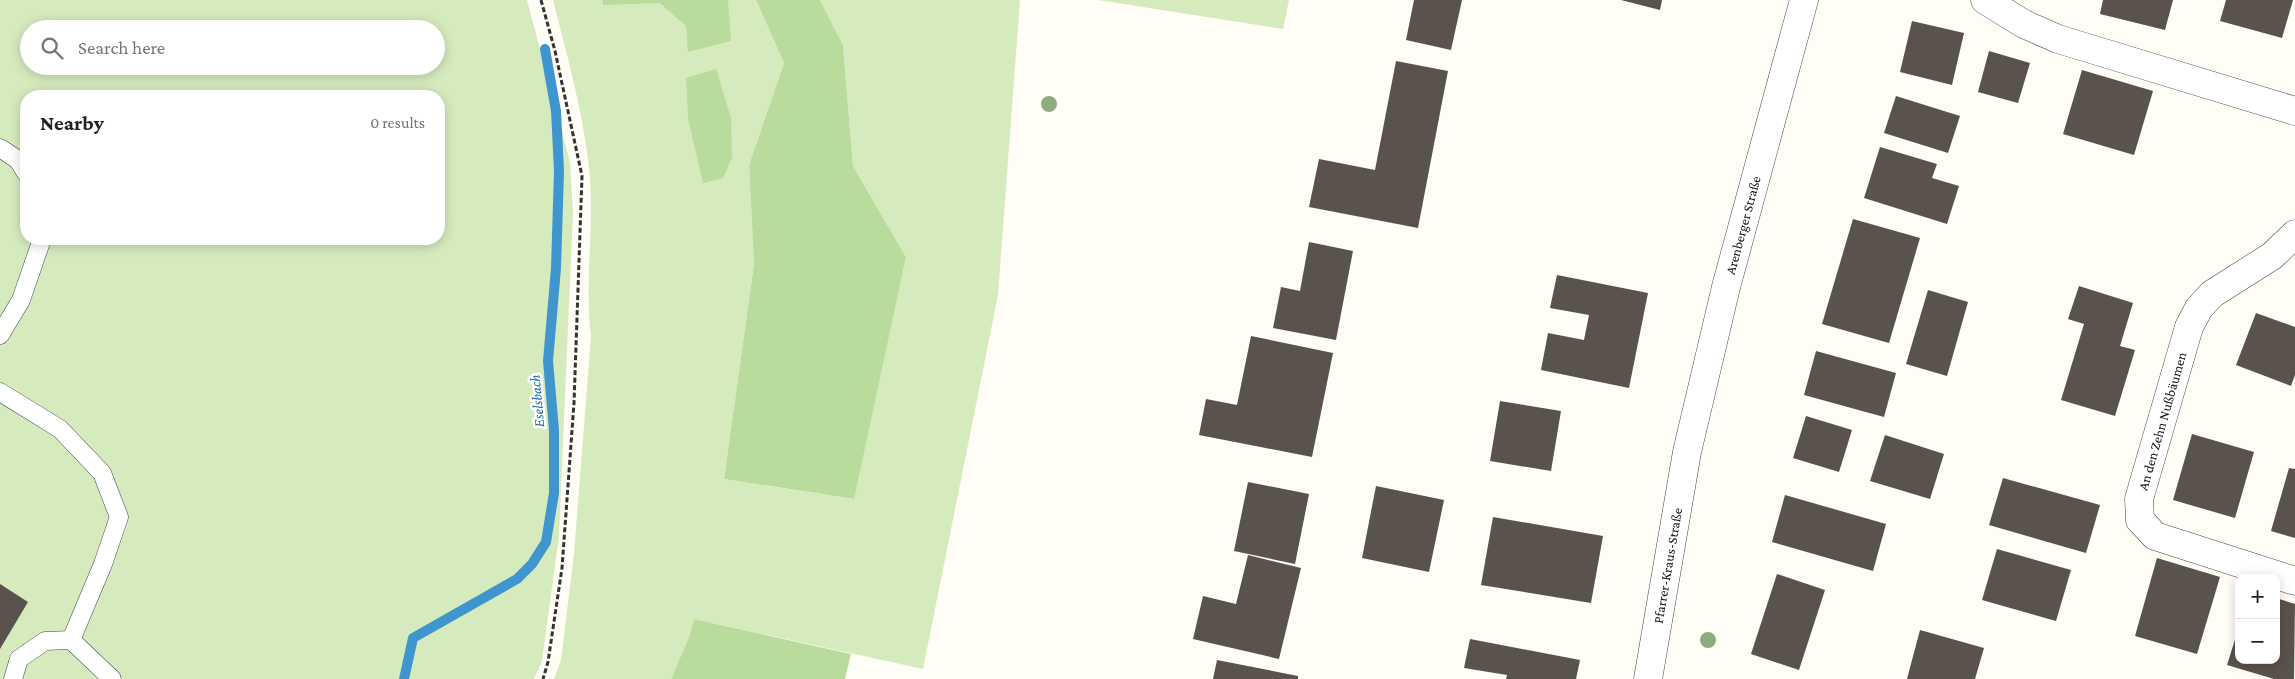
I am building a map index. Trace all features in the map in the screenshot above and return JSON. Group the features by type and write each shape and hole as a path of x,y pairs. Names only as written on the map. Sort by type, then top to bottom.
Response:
{"street":[{"name":"Arenberger Straße","path":"1687,452 1726,287 1804,0"},
{"path":"1985,0 2024,24 2058,39 2295,111"},
{"name":"An den Zehn Nußbäumen","path":"2294,239 2272,256 2212,294 2199,308 2188,327 2139,499 2140,520 2155,536 2295,581"},
{"name":"Pfarrer-Kraus-Straße","path":"1648,679 1687,452"}],"lane":[{"path":"0,148 20,163"},
{"path":"0,335 21,300 40,245"},
{"path":"0,392 60,429 102,473 120,517 103,564 71,640"},
{"path":"13,679 19,659 45,641 71,640 112,679"}],"path":[{"path":"541,0 555,51 582,176 574,403 562,568 548,662 543,679"}],"green space":[{"path":"0,0 527,0 570,162 573,212 559,536 542,661 534,679 0,679"},
{"path":"553,0 756,0 784,63 749,165 754,264 724,479 853,499 906,257 853,166 843,45 820,0 1020,0 998,295 923,669 694,619 689,637 671,679 554,679 561,660 574,554 591,336 589,294 591,189 583,126"},
{"path":"603,0 728,0 731,41 688,52 686,26 660,3 603,5"},
{"path":"756,0 820,0 843,45 853,166 906,257 854,499 724,479 754,264 749,165 784,63"},
{"path":"1098,0 1289,0 1283,29"},
{"path":"716,69 731,118 732,158 723,178 703,183 688,119 686,78"},
{"path":"694,619 851,654 845,679 671,679 689,637"}],"building":[{"path":"1414,0 1462,0 1451,50 1406,40"},
{"path":"1621,0 1662,0 1660,10"},
{"path":"2103,0 2173,0 2165,30 2100,14"},
{"path":"2226,0 2293,0 2282,38 2220,21"},
{"path":"1912,21 1964,33 1952,85 1900,72"},
{"path":"1989,51 2030,63 2018,103 1978,92"},
{"path":"1396,61 1448,71 1418,228 1309,207 1319,159 1375,170"},
{"path":"2082,70 2153,91 2134,155 2063,134"},
{"path":"1896,96 1960,116 1948,153 1884,133"},
{"path":"1880,147 1937,164 1932,178 1959,186 1947,224 1864,198"},
{"path":"1853,219 1920,238 1889,343 1822,324"},
{"path":"1309,242 1353,251 1336,340 1273,328 1281,287 1300,291"},
{"path":"1557,275 1648,293 1629,388 1541,370 1548,333 1584,340 1589,315 1550,308"},
{"path":"2079,286 2133,303 2120,346 2135,350 2115,416 2061,400 2084,324 2068,319"},
{"path":"1928,290 1968,302 1947,376 1906,364"},
{"path":"2256,313 2295,327 2295,375 2291,386 2236,365"},
{"path":"1251,336 1333,353 1312,457 1199,435 1206,399 1237,405"},
{"path":"1816,351 1896,373 1884,417 1804,395"},
{"path":"1500,401 1561,411 1551,471 1490,461"},
{"path":"1806,416 1852,430 1839,472 1793,458"},
{"path":"2192,434 2254,452 2235,518 2173,500"},
{"path":"1885,435 1944,454 1930,499 1870,481"},
{"path":"2289,468 2295,469 2295,538 2271,531"},
{"path":"2003,478 2100,505 2086,553 1989,525"},
{"path":"1248,482 1309,494 1295,564 1234,551"},
{"path":"1376,486 1444,500 1429,572 1362,558"},
{"path":"1785,495 1886,524 1873,571 1772,542"},
{"path":"1493,517 1603,536 1591,603 1481,585"},
{"path":"1997,549 2071,570 2056,621 1982,600"},
{"path":"1248,555 1301,568 1279,659 1193,639 1203,596 1236,604"},
{"path":"2157,558 2220,577 2197,654 2135,636"},
{"path":"1777,574 1825,590 1799,670 1751,654"},
{"path":"0,584 28,602 0,649"},
{"path":"2280,599 2295,604 2294,679 2274,679 2227,665 2235,640 2235,664 2280,664"},
{"path":"1920,630 1984,648 1975,679 1907,679"},
{"path":"1470,639 1580,660 1576,679 1506,679 1507,675 1464,668"},
{"path":"1217,660 1298,676 1298,679 1213,679"}],"waterway":[{"name":"Eselsbach","path":"404,679 413,638 517,579 532,564 546,542 554,493 554,430 548,361 556,268 559,171 556,111 545,49"}]}
